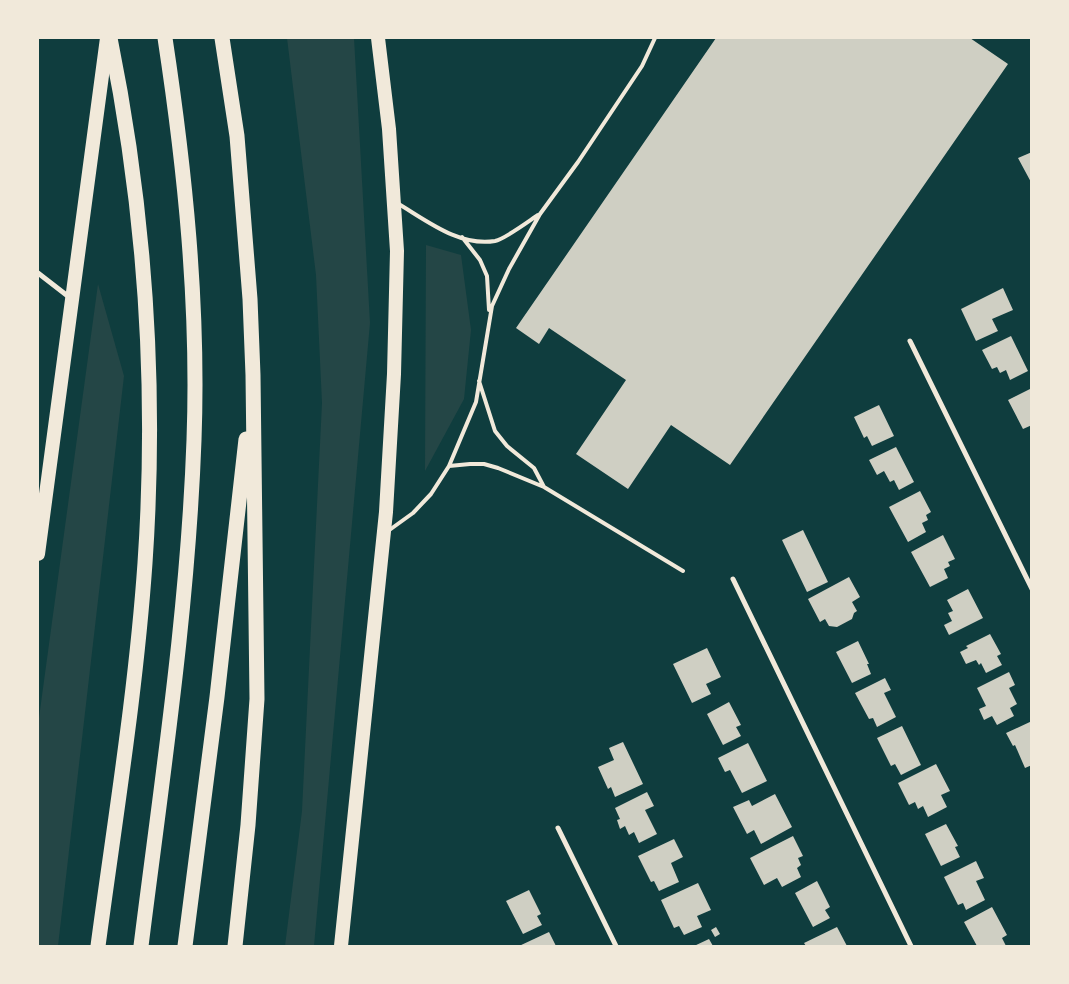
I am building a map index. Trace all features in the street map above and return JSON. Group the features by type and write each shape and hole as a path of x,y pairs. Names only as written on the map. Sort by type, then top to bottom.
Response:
{"highway":[{"path":"98,946 137,645 145,564 149,484 150,402 141,240 122,94 108,38"},
{"path":"38,554 108,38"},
{"path":"141,946 183,600 194,439 194,357 186,195 177,115 165,38"},
{"path":"222,38 237,136 245,218 253,375 257,699 248,825 235,946"},
{"path":"341,946 384,534 394,374 397,251 389,129 378,38"},
{"path":"185,946 218,697 253,375"},
{"path":"346,946 348,870"}],"street":[{"path":"38,273 72,299"},
{"path":"910,341 1032,589"},
{"path":"733,578 911,946"},
{"path":"558,828 616,946"}],"lane":[{"path":"384,534 413,513 431,494 449,466 476,402 492,306 509,269 540,214 578,162 642,66 655,38"},
{"path":"394,200 448,234 478,242 497,241 540,214"},
{"path":"462,237 480,260 486,276 490,318"},
{"path":"479,380 495,431 507,446 534,468 544,487"},
{"path":"449,466 484,464 544,487 683,571"}],"shaded area":[{"path":"287,38 354,38 370,323 314,946 285,946 302,811 322,403 316,275"},
{"path":"426,245 461,255 471,330 464,399 425,471"},
{"path":"98,284 124,376 58,946 38,946 38,725"}],"building":[{"path":"716,38 970,38 1008,64 730,465 671,425 628,489 576,454 626,380 549,328 539,344 516,328"},
{"path":"1032,152 1032,184 1018,158"},
{"path":"1003,288 1013,310 992,319 998,331 976,341 961,309"},
{"path":"1011,336 1028,371 1010,380 1006,370 1000,373 997,367 992,369 982,350"},
{"path":"1032,388 1032,425 1023,429 1008,400"},
{"path":"879,405 894,436 872,446 867,436 864,438 854,417"},
{"path":"896,447 914,482 899,490 894,480 890,482 884,471 877,475 869,460"},
{"path":"920,491 931,512 926,515 928,520 922,523 926,532 908,542 889,507"},
{"path":"803,530 828,582 807,592 782,540"},
{"path":"943,535 955,559 948,562 950,566 944,569 948,578 930,587 911,552"},
{"path":"849,577 860,597 852,602 857,611 852,619 837,627 829,626 825,619 820,622 808,599"},
{"path":"968,589 983,618 949,635 944,625 952,621 948,613 953,611 947,600"},
{"path":"990,634 1001,654 997,656 1002,665 986,673 981,663 979,665 976,660 966,664 960,652 968,648 966,646"},
{"path":"858,641 869,664 867,664 871,674 852,683 836,652"},
{"path":"707,648 721,677 706,684 711,694 692,703 673,664"},
{"path":"1009,672 1015,685 1009,688 1017,704 1010,708 1014,716 997,725 992,716 984,720 979,709 986,706 977,688"},
{"path":"885,678 891,690 884,693 896,717 877,727 873,718 869,719 855,693"},
{"path":"729,702 741,725 736,727 741,736 723,745 707,714"},
{"path":"1032,721 1032,765 1025,768 1015,745 1013,746 1006,733"},
{"path":"902,726 921,765 901,775 895,764 891,766 877,738"},
{"path":"623,742 643,784 615,797 611,787 608,789 598,767 614,760 609,748"},
{"path":"748,743 767,781 742,793 730,770 725,772 718,758"},
{"path":"936,764 950,791 941,795 947,807 928,817 923,806 918,809 915,802 909,805 898,783"},
{"path":"647,792 654,806 645,810 657,834 639,843 634,832 629,835 625,826 620,829 617,820 620,819 615,808"},
{"path":"775,794 792,827 761,844 754,830 747,834 733,807 749,800 752,806"},
{"path":"946,824 958,846 955,847 960,857 941,866 925,834"},
{"path":"793,836 803,856 798,858 801,865 797,868 801,877 782,887 777,878 764,885 750,858"},
{"path":"674,839 683,857 671,863 679,882 659,891 654,881 651,882 638,856"},
{"path":"976,861 984,878 976,881 985,900 966,910 963,903 958,905 944,877"},
{"path":"817,881 830,907 825,910 830,918 813,927 795,893"},
{"path":"698,883 711,910 697,916 702,927 684,935 679,926 674,928 661,900"},
{"path":"529,890 541,914 537,916 542,925 523,934 506,901"},
{"path":"992,907 1007,935 1002,938 1006,946 977,946 964,922"},
{"path":"716,927 720,934 715,937 711,930"},
{"path":"837,927 847,946 806,946 804,943"},
{"path":"549,932 556,946 519,946"},
{"path":"709,939 713,946 694,946"}]}
